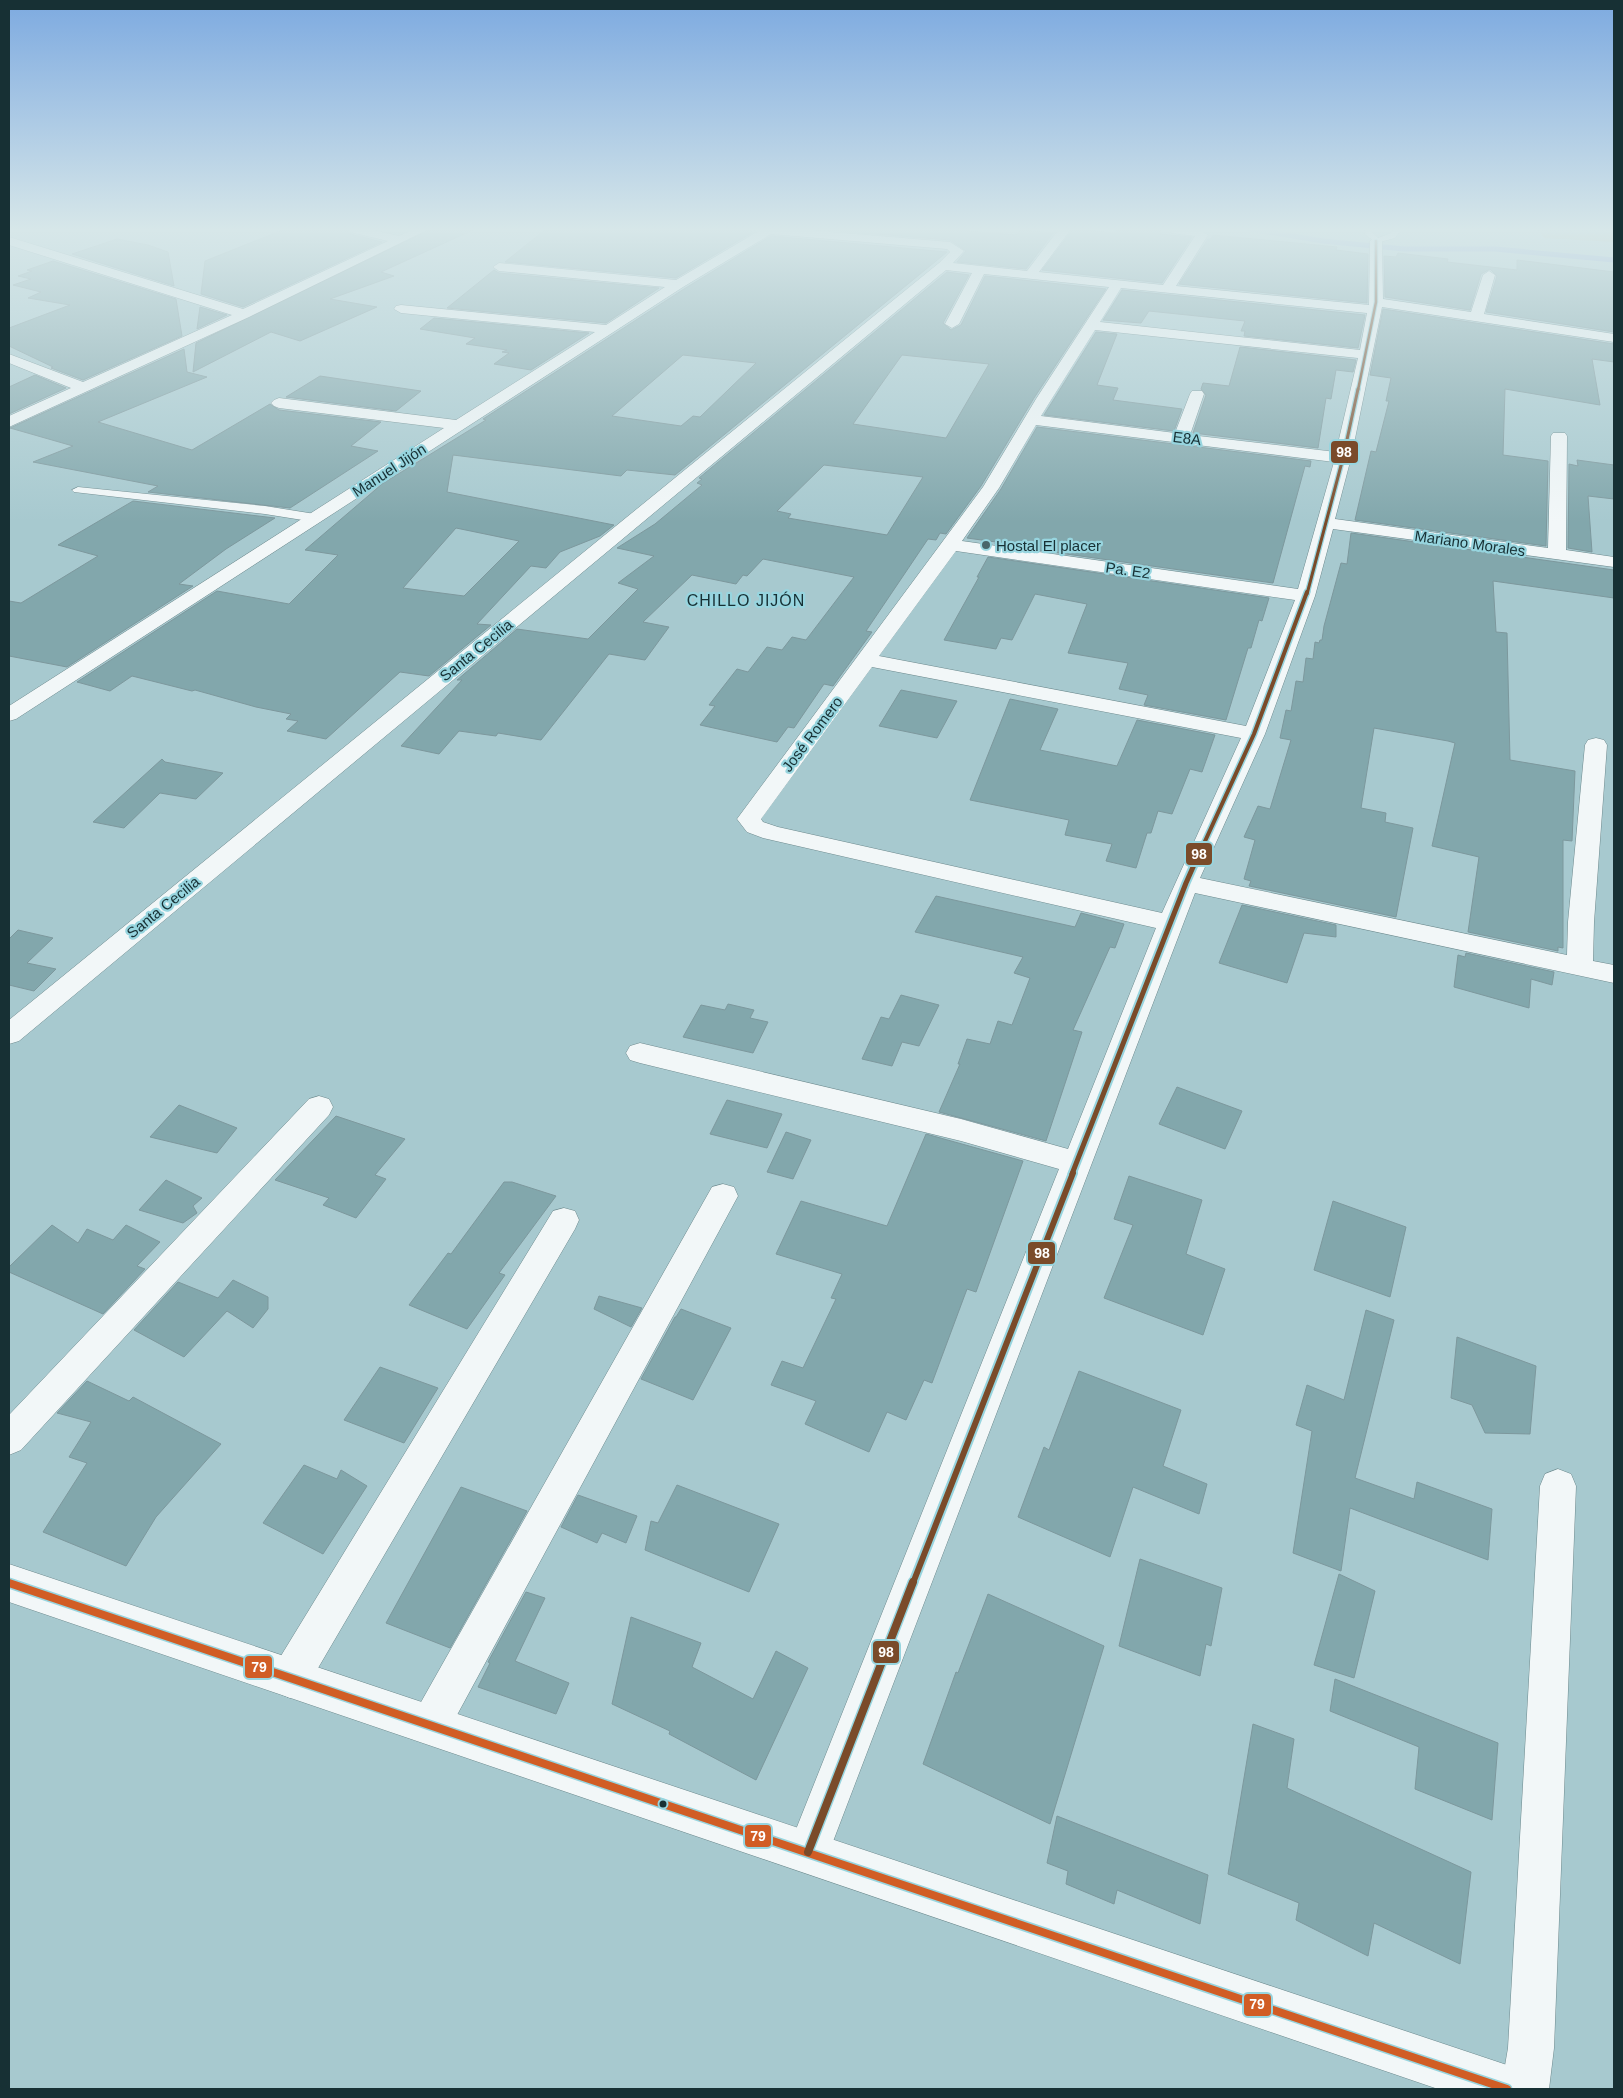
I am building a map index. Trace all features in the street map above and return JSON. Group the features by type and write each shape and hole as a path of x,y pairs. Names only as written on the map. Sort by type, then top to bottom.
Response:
{"street":[{"path":"9,422 215,327"},
{"path":"587,327 609,329"},
{"name":"Manuel Jijón","path":"9,715 612,327"},
{"name":"Santa Cecilia","path":"9,1034 869,327"},
{"name":"José Romero","path":"1089,327 991,488 867,660 749,818 755,827 771,833 1172,922"},
{"path":"1108,327 1366,355"},
{"path":"808,1852 1186,883 1254,734 1306,596 1343,458 1371,327"},
{"path":"1537,327 1614,338"},
{"path":"9,358 82,387"},
{"path":"1181,437 1197,394"},
{"path":"279,403 458,426"},
{"name":"E8A","path":"1032,420 1343,458"},
{"path":"1557,554 1559,436"},
{"name":"Mariano Morales","path":"1325,523 1614,562"},
{"name":"Pa. E2","path":"950,545 1306,596"},
{"path":"867,660 1254,734"},
{"path":"1580,967 1581,922 1596,745"},
{"path":"1186,883 1614,974"},
{"path":"640,1053 961,1130 1078,1163"},
{"path":"9,1439 319,1107"},
{"path":"430,1725 723,1196"},
{"path":"290,1678 564,1220"},
{"path":"1525,2089 1531,2048 1558,1486"},
{"path":"9,1583 1507,2089"}],"lane":[{"path":"78,490 264,510 315,518"}],"building":[{"path":"181,327 182,336 83,380 51,368 53,367 9,346 9,328"},
{"path":"229,327 332,327 300,341 271,332 193,372 196,343"},
{"path":"423,327 526,327 589,333 531,370 494,364 509,353 502,352 507,350 466,344 475,338 420,329"},
{"path":"625,327 856,327 675,475 627,470 621,476 453,455 447,492 614,525 600,536 560,552 546,568 531,566 477,624 491,625 429,676 400,672 326,739 287,731 298,721 286,719 291,714 256,707 195,690 192,691 132,676 110,691 77,682 217,591 289,604 338,555 305,550 382,484 486,420 483,419","holes":["683,355 756,363 700,417 693,416 681,426 612,416","456,528 519,541 464,596 403,588"]},
{"path":"881,327 947,327 951,330 957,327 1081,327 1034,398 981,486 946,534 940,533 936,540 928,539 866,631 872,632 833,686 824,684 794,728 788,727 777,742 700,725 715,706 709,705 737,669 748,672 767,647 782,650 792,637 806,640 854,577 763,559 747,576 743,575 736,584 692,575 643,622 669,627 645,660 609,654 541,740 498,733 496,736 459,731 439,754 401,746 462,680 457,680 517,629 588,639 638,589 618,583 654,556 617,548 655,524 702,485 697,483 702,479 699,478","holes":["902,355 989,364 946,438 853,424","824,465 923,477 887,535 788,518 791,514 777,511"]},
{"path":"1243,327 1362,327 1358,348 1244,336 1245,331 1241,331"},
{"path":"1379,327 1501,327 1614,344 1614,362 1592,359 1600,405 1505,389 1503,455 1548,461 1546,546 1355,520 1371,451 1376,452 1389,401 1386,401 1391,378 1370,375"},
{"path":"1581,327 1614,327 1614,332"},
{"path":"1096,332 1117,334 1097,385 1118,388 1113,400 1182,409 1174,431 1044,415"},
{"path":"1240,347 1356,360 1353,372 1336,370 1331,399 1326,398 1318,448 1193,433 1206,395 1201,389 1203,383 1229,386"},
{"path":"184,349 187,372 207,377 98,422 192,450 270,404 279,410 381,422 351,446 378,451 290,508 148,492 158,486 33,462 73,446 10,428"},
{"path":"35,375 66,388 9,414 9,387"},
{"path":"320,376 421,391 396,411 286,397"},
{"path":"1037,427 1311,461 1310,467 1305,466 1273,583 995,544 996,542 967,538 1001,489"},
{"path":"1577,460 1614,465 1614,499 1588,496 1592,552 1568,548 1569,464 1578,466"},
{"path":"133,501 275,518 226,549 179,584 193,586 67,667 9,656 9,601 21,603 98,556 58,545"},
{"path":"1351,533 1614,570 1614,598 1493,581 1496,632 1507,633 1510,760 1575,771 1572,841 1563,840 1563,948 1558,947 1558,951 1468,932 1479,857 1432,846 1455,743 1448,741 1374,728 1361,808 1386,813 1385,822 1413,828 1396,917 1249,886 1251,881 1244,879 1255,840 1244,837 1258,806 1270,809 1291,740 1280,738 1286,710 1291,711 1296,681 1303,682 1306,658 1313,659 1315,642 1319,643 1322,640 1341,563 1347,564"},
{"path":"988,557 1269,598 1262,621 1259,620 1251,648 1248,648 1226,720 1144,705 1148,695 1119,689 1128,663 1068,653 1087,604 1035,594 1012,640 1001,638 996,649 944,640"},
{"path":"901,690 957,701 937,738 879,726"},
{"path":"1010,699 1058,709 1040,750 1117,766 1137,720 1215,735 1202,772 1190,769 1172,814 1158,811 1151,833 1147,833 1136,868 1106,861 1112,844 1065,835 1069,820 970,800"},
{"path":"162,759 165,762 223,773 196,799 160,793 124,828 93,822"},
{"path":"936,896 1075,927 1081,913 1124,924 1115,948 1110,947 1073,1030 1082,1032 1046,1141 939,1112 960,1064 958,1064 967,1039 990,1044 998,1021 1012,1025 1030,978 1014,973 1023,957 915,932"},
{"path":"1242,905 1336,925 1336,937 1304,933 1287,983 1219,963"},
{"path":"18,930 53,938 27,963 56,969 34,991 9,985 9,939"},
{"path":"1466,953 1554,972 1552,985 1531,979 1529,1008 1454,987 1458,955 1465,957"},
{"path":"901,995 939,1005 919,1046 902,1042 892,1066 862,1059 881,1017 889,1019"},
{"path":"728,1004 754,1010 750,1018 768,1022 753,1053 683,1037 701,1005 725,1010"},
{"path":"1177,1087 1242,1111 1225,1149 1159,1124"},
{"path":"727,1100 782,1114 767,1148 710,1134"},
{"path":"179,1105 237,1128 217,1153 150,1137"},
{"path":"336,1116 405,1139 375,1175 386,1179 356,1218 323,1205 329,1198 275,1180"},
{"path":"786,1132 811,1140 793,1179 767,1172"},
{"path":"926,1134 1023,1161 976,1292 967,1289 932,1383 924,1380 906,1420 887,1412 869,1452 805,1424 816,1401 771,1385 782,1361 803,1368 836,1299 831,1298 842,1274 776,1254 801,1201 887,1226"},
{"path":"1129,1176 1202,1200 1186,1254 1225,1269 1203,1335 1104,1298 1133,1225 1114,1219"},
{"path":"166,1180 202,1198 193,1206 197,1213 183,1223 139,1210"},
{"path":"504,1182 512,1182 556,1196 499,1273 505,1275 467,1329 409,1305 448,1253 451,1254"},
{"path":"1333,1201 1406,1227 1390,1297 1314,1270"},
{"path":"52,1225 78,1243 87,1229 113,1240 126,1225 160,1242 137,1266 145,1269 103,1314 9,1272 9,1267"},
{"path":"233,1280 268,1297 268,1309 253,1328 227,1311 184,1357 134,1330 178,1282 218,1298"},
{"path":"599,1296 642,1308 631,1327 594,1309"},
{"path":"681,1309 731,1328 693,1400 641,1379"},
{"path":"1366,1310 1394,1320 1355,1478 1414,1499 1417,1482 1492,1509 1488,1560 1350,1508 1341,1571 1293,1553 1312,1431 1296,1425 1307,1385 1344,1400"},
{"path":"1457,1337 1536,1366 1530,1434 1485,1433 1472,1405 1451,1398"},
{"path":"380,1367 438,1388 404,1443 344,1420"},
{"path":"1079,1371 1181,1410 1163,1466 1207,1484 1199,1514 1133,1487 1110,1557 1018,1517 1044,1447 1049,1450"},
{"path":"87,1381 129,1401 133,1397 221,1444 156,1517 126,1566 43,1532 87,1463 69,1457 91,1422 57,1413"},
{"path":"304,1465 337,1479 341,1470 367,1486 323,1554 263,1523"},
{"path":"677,1485 779,1524 749,1592 645,1550 651,1521 658,1523"},
{"path":"461,1487 527,1511 450,1648 386,1623"},
{"path":"578,1495 637,1516 626,1543 602,1533 597,1543 561,1527"},
{"path":"1140,1559 1222,1588 1211,1646 1206,1644 1200,1676 1119,1646"},
{"path":"1339,1574 1375,1591 1354,1678 1314,1665"},
{"path":"526,1592 545,1598 515,1661 569,1683 556,1714 478,1687 490,1663 488,1662"},
{"path":"988,1594 1104,1646 1050,1824 923,1764 956,1672 958,1673"},
{"path":"631,1617 701,1643 692,1667 753,1699 776,1651 808,1668 756,1780 669,1734 670,1731 612,1704"},
{"path":"1335,1679 1498,1743 1492,1820 1415,1789 1419,1747 1330,1711"},
{"path":"1253,1724 1294,1739 1287,1788 1471,1872 1460,1964 1374,1923 1368,1956 1296,1920 1299,1903 1228,1874"},
{"path":"1057,1816 1208,1875 1200,1924 1117,1890 1114,1904 1066,1884 1068,1871 1047,1863"}],"transit line":[{"name":"98","path":"808,1852 1186,883 1254,734 1306,596 1343,458 1371,327"},
{"name":"79","path":"9,1583 1507,2089"}],"place":[{"name":"Hostal El placer","path":"986,545"}],"district":[{"name":"CHILLO JIJÓN","path":"746,600"}]}
